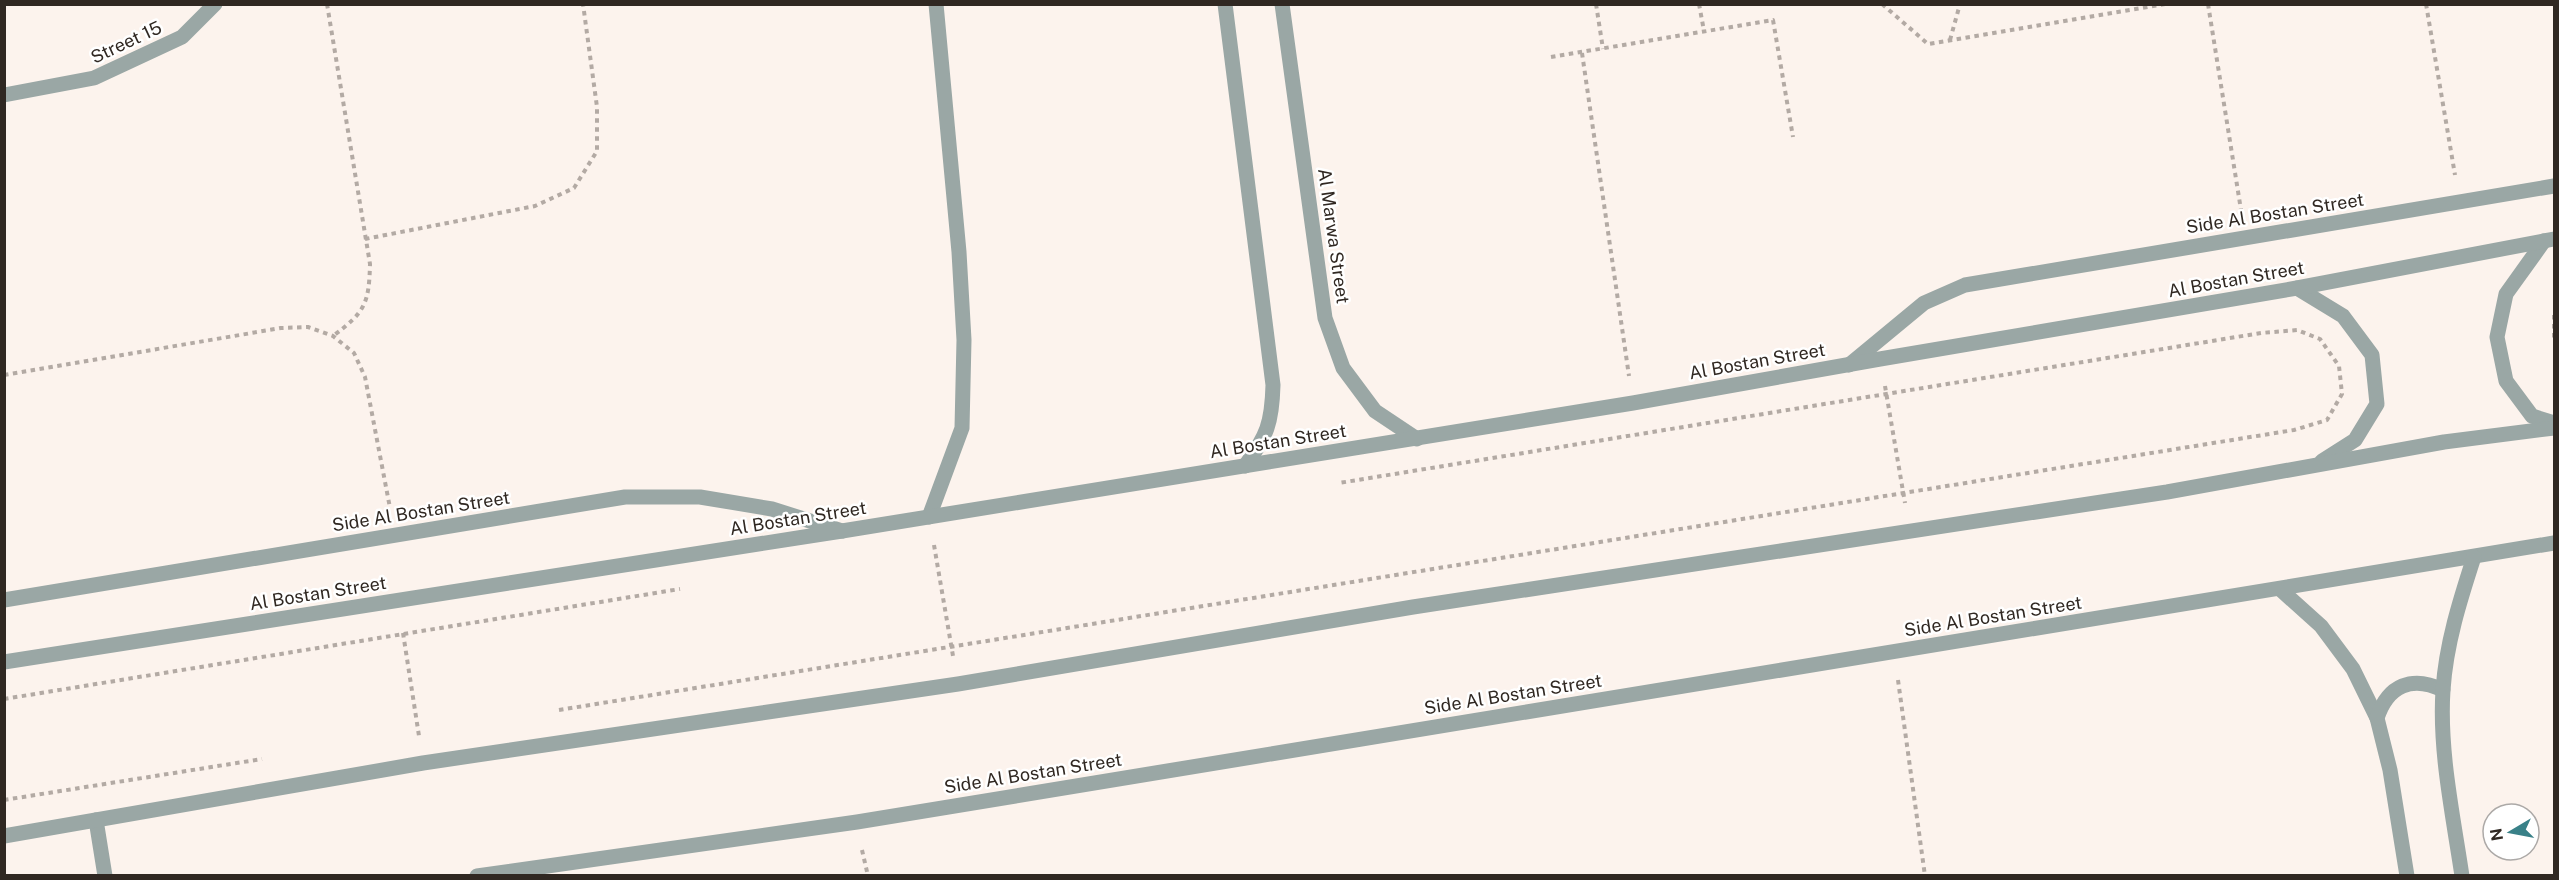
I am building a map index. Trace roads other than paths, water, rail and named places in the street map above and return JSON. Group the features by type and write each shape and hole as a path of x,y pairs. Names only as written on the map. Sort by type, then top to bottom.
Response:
{"street":[{"name":"Street 15","path":"4,95 94,78 182,37 215,4"},
{"path":"929,517 962,428 964,340 959,252 936,4"},
{"path":"1225,4 1273,385 1272,415 1262,443 1245,466"},
{"name":"Al Marwa Street","path":"1282,4 1325,318 1343,368 1375,411 1417,439"},
{"name":"Side Al Bostan Street","path":"1848,365 1924,303 1965,285 2554,186"},
{"path":"2549,240 2506,294 2497,337 2506,381 2532,417 2554,423"},
{"name":"Al Bostan Street","path":"4,662 1417,439 2296,288 2549,240"},
{"path":"2296,288 2343,316 2372,355 2377,404 2355,440 2315,466"},
{"path":"4,836 423,763 958,684 1413,607 2167,492 2444,442 2554,428"},
{"name":"Side Al Bostan Street","path":"4,600 626,497 700,497 772,509 842,531"},
{"name":"Side Al Bostan Street","path":"477,876 857,822 1894,651 2281,590 2554,543"},
{"path":"2462,876 2445,758 2443,690 2453,622 2474,556"},
{"path":"2281,590 2321,626 2353,669 2377,718 2390,770 2407,876"},
{"path":"2377,718 2382,704 2391,693 2403,686 2416,683 2430,684 2443,690"},
{"path":"96,820 105,876"}]}
